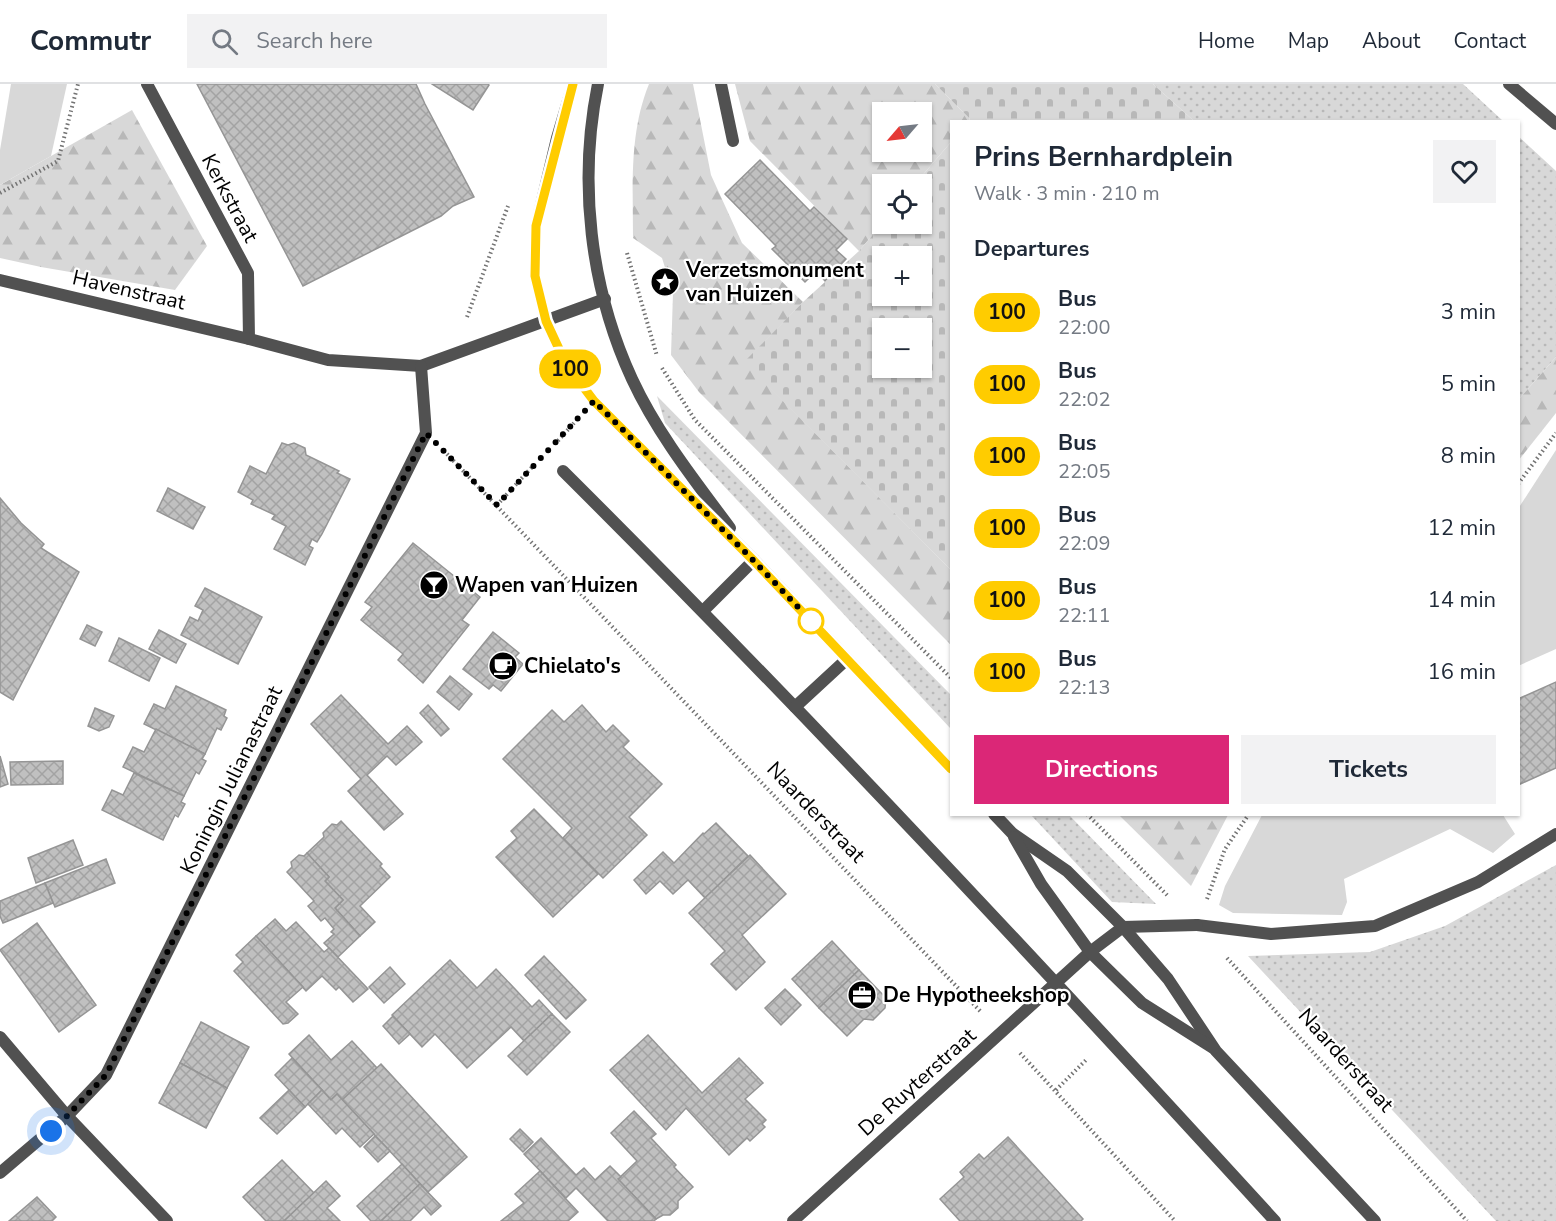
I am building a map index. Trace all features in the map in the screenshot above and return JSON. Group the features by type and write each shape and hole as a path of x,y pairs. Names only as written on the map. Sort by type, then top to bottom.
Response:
{"street":[{"name":"Kerkstraat","path":"147,84 248,273 249,339"},
{"path":"573,84 536,226 535,276 546,321 566,364 594,401 754,561 950,768"},
{"path":"598,84 592,112 587,176 591,238 612,326 632,380 665,438 754,561"},
{"path":"721,84 733,141"},
{"path":"1509,84 1556,124"},
{"name":"Havenstraat","path":"0,280 328,360 422,366"},
{"path":"422,366 605,299"},
{"name":"Koningin Julianastraat","path":"0,1173 67,1116 106,1075 426,433 422,366"},
{"path":"562,471 703,611 1057,982 1275,1221"},
{"path":"703,611 754,561"},
{"path":"795,707 847,659"},
{"path":"996,816 1012,833 1067,871 1123,927 1168,979 1216,1051 1375,1221"},
{"path":"1012,833 1041,884 1090,952 1142,1003 1216,1051"},
{"path":"1123,927 1197,925 1271,934 1375,926 1478,882 1556,834"},
{"name":"De Ruyterstraat","path":"793,1221 1090,952 1123,927"},
{"path":"0,1037 67,1116 167,1221"}],"path":[{"path":"0,193 58,161 78,84"},
{"path":"454,353 495,241"},
{"path":"636,290 659,364 695,420 950,677"},
{"path":"554,445 594,401"},
{"name":"Naarderstraat","path":"426,433 1001,1033 1175,1221"},
{"path":"1520,481 1556,433"},
{"path":"497,505 537,462"},
{"name":"Naarderstraat","path":"1089,816 1197,925 1467,1221"},
{"path":"1197,925 1225,849 1249,816"}],"green space":[{"path":"11,84 67,84 51,156 0,185 0,150"},
{"path":"649,84 693,84 711,175 742,243 803,302 745,362 950,569 950,644 699,392 671,355 673,293 662,258 633,238 635,141"},
{"path":"735,84 935,84 970,119 950,120 950,143 924,174 872,174 873,234 859,251 750,141"},
{"path":"935,84 1153,84 1193,120 969,120"},
{"path":"1153,84 1463,84 1502,120 1193,120"},
{"path":"132,110 207,246 175,290 0,258 0,185"},
{"path":"1520,138 1556,171 1556,357 1520,398"},
{"path":"950,143 950,569 744,362 803,302 859,251 873,234 932,234 932,174 924,174"},
{"path":"1556,357 1556,413 1520,458 1520,398"},
{"path":"657,396 950,694 950,728 665,423"},
{"path":"1556,450 1556,649 1520,665 1520,506"},
{"path":"1032,816 1070,816 1156,904 1112,902"},
{"path":"1120,816 1227,816 1191,886"},
{"path":"1261,816 1504,816 1515,834 1493,853 1450,829 1344,879 1347,902 1342,915 1233,913 1219,905 1225,886"},
{"path":"1556,865 1556,1221 1496,1221 1248,956 1370,952 1445,926"}],"building":[{"path":"197,84 416,84 474,197 303,286"},
{"path":"432,84 488,84 489,85 473,110"},
{"path":"760,160 810,211 814,207 847,239 836,250 846,259 825,281 816,271 805,282 772,249 776,246 725,194"},
{"path":"282,443 288,445 294,443 305,448 306,455 350,479 317,542 312,539 309,546 313,548 305,565 274,549 286,526 272,519 275,515 251,504 253,500 238,492 250,466 266,474"},
{"path":"168,488 205,507 193,529 157,511"},
{"path":"0,498 21,523 44,544 41,548 79,572 13,700 0,692"},
{"path":"413,543 480,597 462,620 469,625 423,683 398,660 403,654 361,620 372,607 365,602"},
{"path":"205,588 262,617 238,664 181,635 190,617 198,621 203,610 195,606"},
{"path":"87,625 102,632 95,646 80,639"},
{"path":"159,630 186,644 176,663 149,649"},
{"path":"493,632 519,653 515,657 523,664 501,691 493,685 489,689 463,669"},
{"path":"119,638 160,658 149,681 109,661"},
{"path":"450,676 472,694 459,710 437,692"},
{"path":"1556,682 1556,768 1520,784 1520,698"},
{"path":"176,686 226,710 224,716 227,718 221,730 217,728 205,754 144,724 154,704 165,709"},
{"path":"341,695 388,744 407,726 422,742 396,765 387,756 367,775 403,814 384,830 348,791 361,779 311,724"},
{"path":"428,705 449,729 441,736 420,713"},
{"path":"582,705 606,732 613,725 629,741 623,747 662,784 629,817 647,835 603,878 563,838 572,828 503,759 552,710 564,722"},
{"path":"95,708 114,716 109,727 99,731 88,726"},
{"path":"156,729 205,754 202,759 206,761 199,774 196,772 184,796 123,767 133,747 144,752"},
{"path":"0,756 8,784 0,787"},
{"path":"63,761 63,784 11,785 10,762"},
{"path":"134,773 184,796 181,802 185,804 178,817 175,815 163,840 102,810 112,790 123,795"},
{"path":"534,809 598,874 553,917 496,857 517,838 511,831"},
{"path":"341,821 382,864 380,866 390,877 360,906 375,922 360,936 335,908 343,900 325,881 329,877 307,853 324,837 323,833 332,824 337,825"},
{"path":"716,823 748,856 705,898 688,880 673,894 660,881 646,894 634,880 663,852 674,863"},
{"path":"73,840 83,865 36,883 28,858"},
{"path":"307,853 329,877 325,881 343,900 335,908 360,936 338,957 324,943 334,934 331,932 334,929 325,918 321,921 308,906 314,901 287,872 292,867 291,862 299,855 304,856"},
{"path":"750,855 786,894 742,935 765,962 736,990 711,964 725,951 689,913"},
{"path":"106,859 115,883 55,907 45,883"},
{"path":"45,883 53,903 3,923 0,916 0,901"},
{"path":"275,919 286,931 296,922 324,952 329,948 368,989 353,1002 339,987 336,990 322,976 306,991 256,936"},
{"path":"37,923 96,1005 59,1032 0,950"},
{"path":"256,936 303,987 286,1002 298,1014 288,1023 283,1024 234,971 243,962 236,955"},
{"path":"832,941 859,970 819,1008 792,979"},
{"path":"544,956 586,1000 566,1019 525,975"},
{"path":"450,960 477,988 496,969 532,1007 539,1000 552,1014 524,1041 511,1027 467,1068 435,1034 422,1047 392,1015"},
{"path":"390,967 405,984 384,1003 369,987"},
{"path":"859,970 886,998 885,1008 873,1020 864,1019 847,1036 819,1008"},
{"path":"785,989 801,1005 781,1025 765,1008"},
{"path":"552,1014 570,1032 527,1075 508,1056"},
{"path":"393,1016 410,1034 399,1044 383,1026"},
{"path":"201,1022 249,1047 227,1088 180,1063"},
{"path":"309,1035 331,1060 352,1041 377,1068 342,1100 337,1094 331,1100 289,1054"},
{"path":"648,1035 702,1093 739,1058 763,1083 745,1099 766,1120 762,1124 765,1127 750,1141 747,1138 729,1155 686,1108 666,1130 610,1070"},
{"path":"292,1058 322,1090 305,1107 275,1075"},
{"path":"180,1063 227,1088 206,1128 159,1103"},
{"path":"381,1064 467,1157 428,1192 342,1100"},
{"path":"289,1090 305,1107 277,1134 260,1118"},
{"path":"322,1090 331,1100 337,1094 374,1134 360,1147 342,1128 336,1134 308,1104"},
{"path":"634,1111 656,1134 651,1138 693,1187 678,1201 678,1208 670,1215 663,1215 656,1219 618,1179 637,1161 611,1133"},
{"path":"520,1129 533,1142 523,1152 510,1139"},
{"path":"375,1136 390,1151 378,1162 364,1147"},
{"path":"1008,1137 1083,1219 1081,1221 960,1221 940,1199 964,1177 960,1172 979,1154 984,1159"},
{"path":"541,1138 576,1175 584,1168 595,1180 610,1166 621,1177 618,1179 656,1219 654,1221 608,1221 576,1188 566,1198 524,1154"},
{"path":"282,1160 314,1193 284,1221 266,1221 243,1197"},
{"path":"402,1164 420,1184 381,1221 371,1221 357,1206"},
{"path":"540,1171 578,1212 568,1221 501,1221 524,1203 515,1194"},
{"path":"326,1181 340,1196 327,1208 340,1221 284,1221"},
{"path":"420,1184 441,1206 431,1215 424,1207 410,1221 381,1221"},
{"path":"37,1197 56,1217 52,1221 9,1221"}],"bus line":[{"name":"100","path":"573,84 557,138 536,226 535,276 546,321 566,364 594,401 754,561 950,768"}],"place":[{"name":"Verzetsmonument van Huizen","path":"665,282"},
{"name":"Wapen van Huizen","path":"434,585"},
{"name":"Chielato's","path":"503,666"},
{"name":"De Hypotheekshop","path":"862,995"}],"route":[{"path":"51,1131 106,1075 426,433 497,505 594,401 816,626 811,621"}]}
